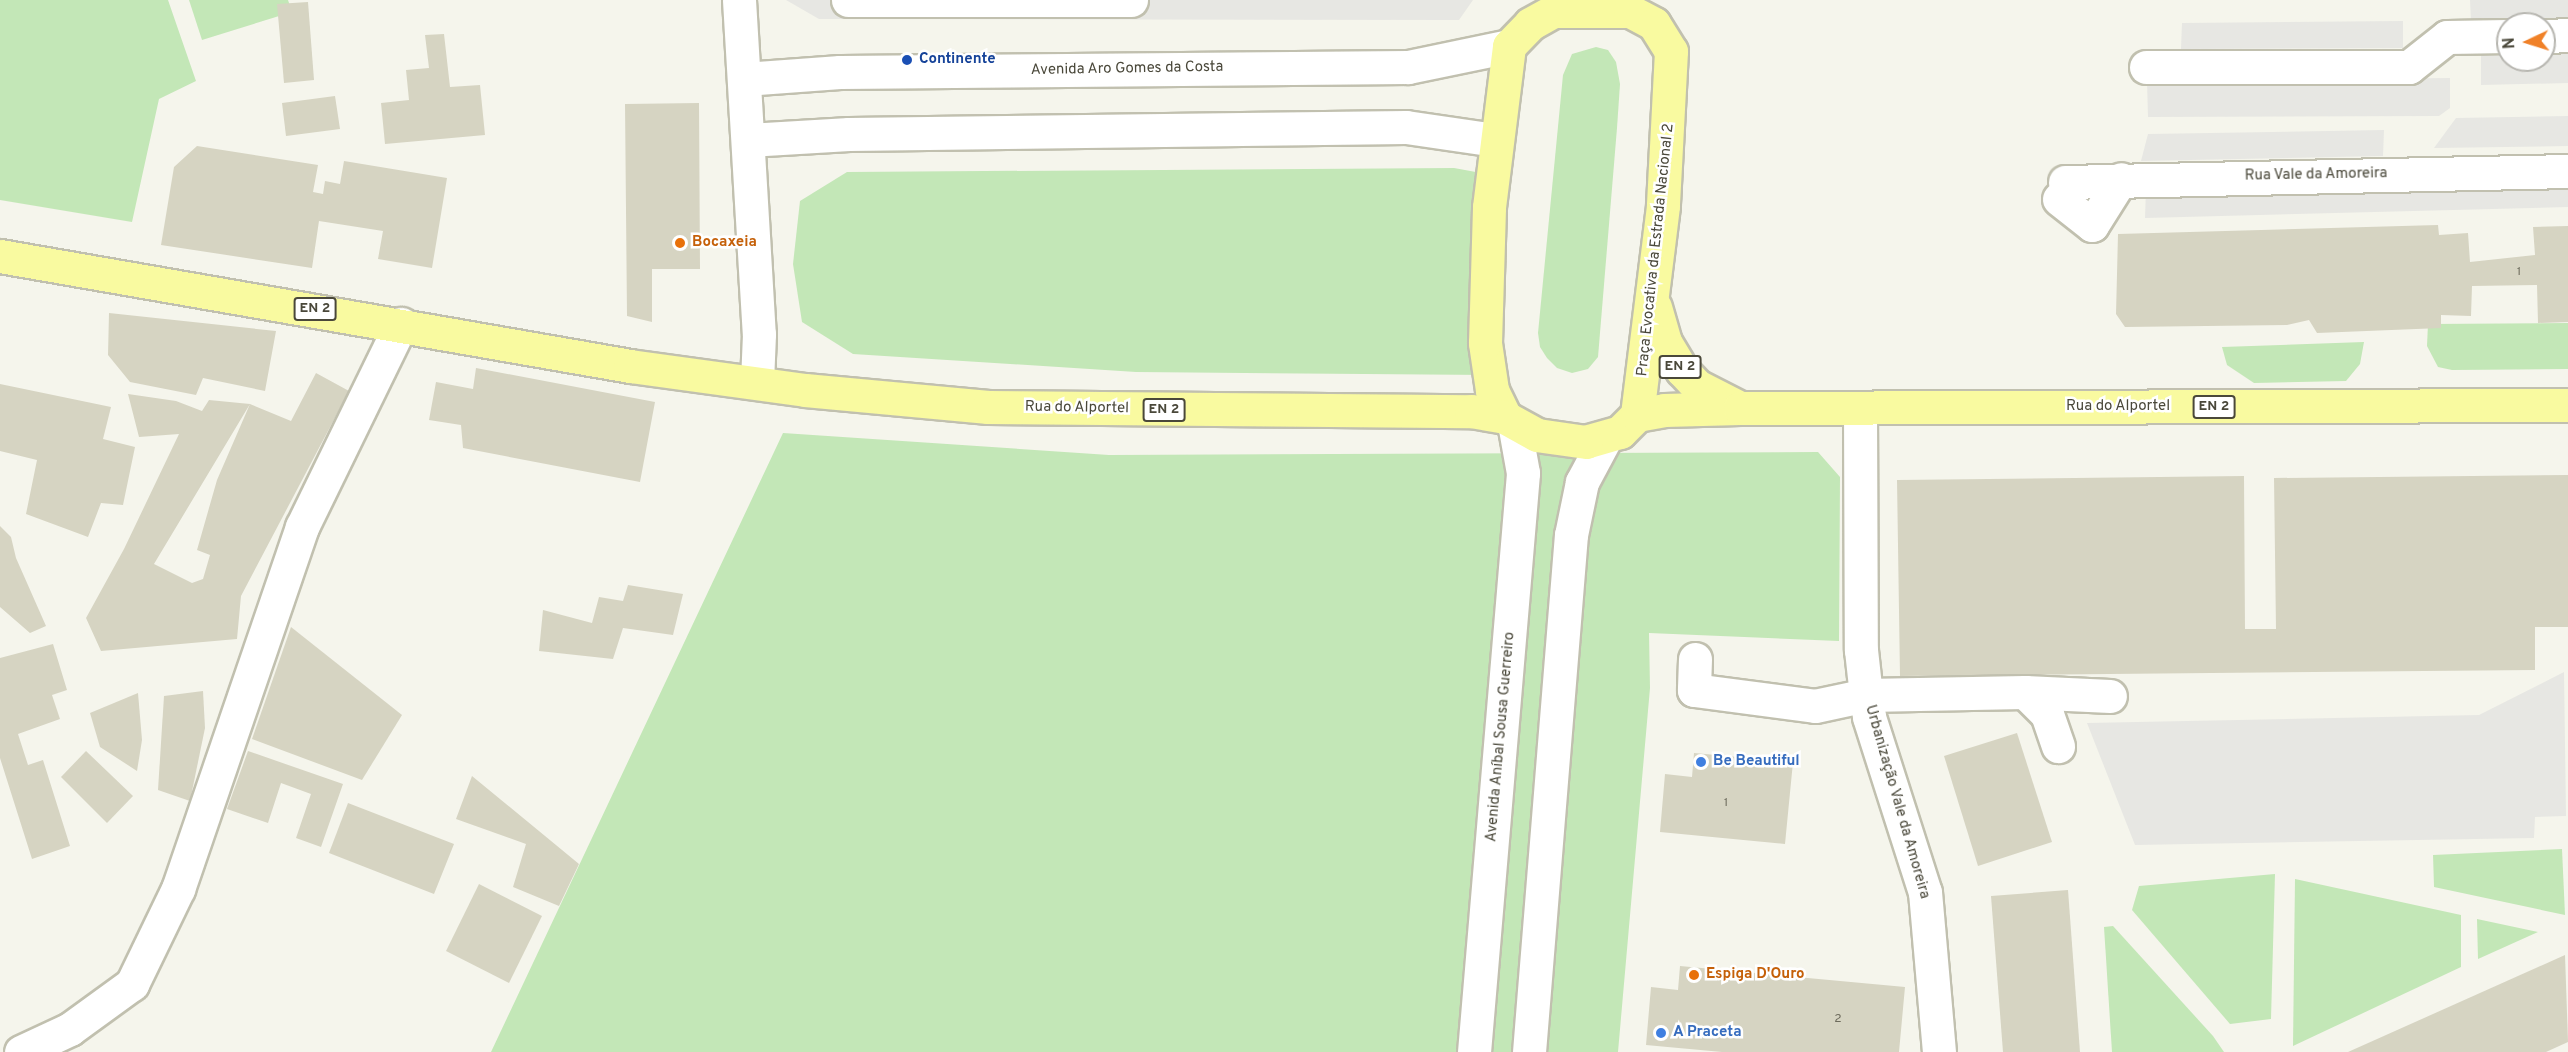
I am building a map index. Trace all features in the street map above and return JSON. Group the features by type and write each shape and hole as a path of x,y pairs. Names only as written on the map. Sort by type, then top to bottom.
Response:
{"main road":[{"name":"Praça Evocativa da Estrada Nacional 2","path":"1509,46 1530,24 1554,6 1630,6 1654,24 1671,51 1663,206 1637,415"},
{"path":"1509,46 1495,140 1485,322 1496,410 1537,435 1561,440 1605,439 1620,432 1637,415"},
{"name":"EN 2","path":"0,256 401,324 630,366 757,382"},
{"name":"Rua do Alportel","path":"1653,300 1665,342 1682,370 1697,386 1740,408"},
{"name":"Rua do Alportel","path":"757,382 988,407 1496,410"},
{"name":"Rua do Alportel","path":"1637,415 1664,410 1740,408 2568,405"}],"street":[{"path":"740,0 759,334 757,382"},
{"path":"848,0 1131,0"},
{"path":"2146,67 2409,67 2447,37 2496,36"},
{"name":"Avenida Aro Gomes da Costa","path":"744,79 840,72 1408,67 1509,46"},
{"path":"748,140 849,134 1406,127 1495,140"},
{"name":"Rua Vale da Amoreira","path":"2121,179 2092,225 2062,190 2121,179 2568,171"},
{"path":"21,1052 70,1029 132,984 178,889 302,527 401,324"},
{"name":"Urbanização Vale da Amoreira","path":"1860,408 1861,650 1866,695 1869,717 1925,892 1939,1052"},
{"name":"Avenida Aníbal Sousa Guerreiro","path":"1474,1052 1523,473 1496,410"},
{"path":"1529,1052 1571,535 1582,482 1605,439"},
{"path":"1695,659 1694,690 1815,706 1866,695 2025,692 2110,696"},
{"path":"2025,692 2047,714 2058,746"}],"green space":[{"path":"0,0 168,0 196,81 159,99 132,222 0,200"},
{"path":"189,0 288,0 292,12 202,40"},
{"path":"1596,47 1608,50 1616,62 1620,84 1617,128 1598,357 1588,369 1572,373 1557,368 1547,358 1540,347 1538,333 1563,75 1572,54"},
{"path":"1454,168 1492,175 1489,375 1136,372 853,354 802,322 793,264 800,201 847,172"},
{"path":"2568,323 2568,369 2452,370 2438,367 2427,346 2428,324"},
{"path":"2364,342 2360,364 2346,381 2254,383 2227,365 2222,347"},
{"path":"783,433 1109,455 1818,452 1840,477 1839,641 1649,633 1650,688 1618,1052 491,1052"},
{"path":"2562,849 2565,915 2434,887 2433,855"},
{"path":"2275,874 2271,1019 2230,1024 2132,910 2139,886"},
{"path":"2295,879 2461,915 2461,967 2293,1046"},
{"path":"2477,919 2538,932 2478,959"},
{"path":"2113,926 2213,1036 2224,1052 2112,1052 2104,927"}],"shaded area":[{"path":"786,0 1473,0 1459,20 819,19"},
{"path":"2470,0 2568,0 2568,20 2556,20 2556,12 2496,12 2496,21 2471,21"},
{"path":"2403,21 2403,48 2181,49 2182,23"},
{"path":"2481,54 2496,54 2496,72 2556,72 2556,54 2568,54 2568,83 2481,85"},
{"path":"2450,78 2450,108 2439,116 2148,117 2147,81"},
{"path":"2568,116 2568,146 2434,148 2456,118"},
{"path":"2384,130 2383,156 2141,161 2148,134"},
{"path":"2568,183 2568,207 2145,218 2146,189"},
{"path":"2564,672 2566,816 2535,817 2534,838 2135,845 2087,723 2479,715"}],"building":[{"path":"308,2 314,80 284,83 277,4"},
{"path":"444,34 450,87 480,85 485,135 385,144 381,103 409,100 406,70 429,68 425,35"},
{"path":"335,96 340,129 286,136 282,103"},
{"path":"699,103 700,269 652,269 652,322 627,316 625,104"},
{"path":"197,146 318,165 313,192 323,194 325,181 340,184 344,161 447,178 432,268 378,259 383,231 319,221 312,268 161,245 174,167"},
{"path":"2438,225 2439,235 2468,233 2470,262 2535,255 2533,227 2568,226 2568,322 2538,323 2537,285 2472,286 2471,316 2441,315 2441,328 2317,333 2309,320 2287,325 2125,327 2116,314 2118,234"},
{"path":"109,313 276,331 265,391 203,378 196,395 130,382 108,355"},
{"path":"476,368 655,402 640,482 463,448 461,425 429,420 436,382 473,389"},
{"path":"316,373 349,391 241,596 237,639 101,651 86,618 124,549 179,434 139,437 128,394 176,401 202,411 209,400 250,404 291,421","holes":["250,404 217,480 197,550 210,555 203,579 192,583 154,564"]},
{"path":"0,384 111,407 103,439 135,447 123,505 101,503 88,537 26,514 37,460 0,451"},
{"path":"2568,475 2568,627 2535,627 2535,670 1900,676 1897,480 2244,476 2245,629 2276,629 2274,478"},
{"path":"0,526 11,537 16,558 46,626 30,633 0,607"},
{"path":"628,585 683,594 673,635 623,628 613,659 539,651 543,610 592,623 599,597 623,601"},
{"path":"291,627 402,715 362,780 252,739"},
{"path":"53,644 67,690 52,695 60,719 18,734 28,765 43,760 70,846 32,859 0,758 0,658"},
{"path":"203,691 205,728 190,801 158,790 164,696"},
{"path":"138,693 142,740 137,771 100,747 90,713"},
{"path":"2017,733 2052,842 1978,866 1944,756"},
{"path":"86,751 133,796 107,823 61,777"},
{"path":"248,751 343,784 321,847 296,838 311,794 281,783 268,823 227,809"},
{"path":"1694,753 1793,762 1785,844 1660,832 1665,774 1692,777"},
{"path":"472,776 579,864 559,906 513,887 526,844 456,819"},
{"path":"348,803 454,844 434,894 329,853"},
{"path":"479,884 542,916 509,983 446,951"},
{"path":"2068,890 2080,1052 2003,1052 1991,896"},
{"path":"2565,955 2568,1042 2546,1052 2348,1052"},
{"path":"1680,966 1905,987 1899,1052 1722,1052 1646,1045 1651,987 1678,990"}],"place":[{"name":"Continente","path":"907,60"},
{"name":"Bocaxeia","path":"680,243"},
{"name":"Be Beautiful","path":"1701,762"},
{"name":"Espiga D'Ouro","path":"1694,975"},
{"name":"A Praceta","path":"1661,1033"}]}
